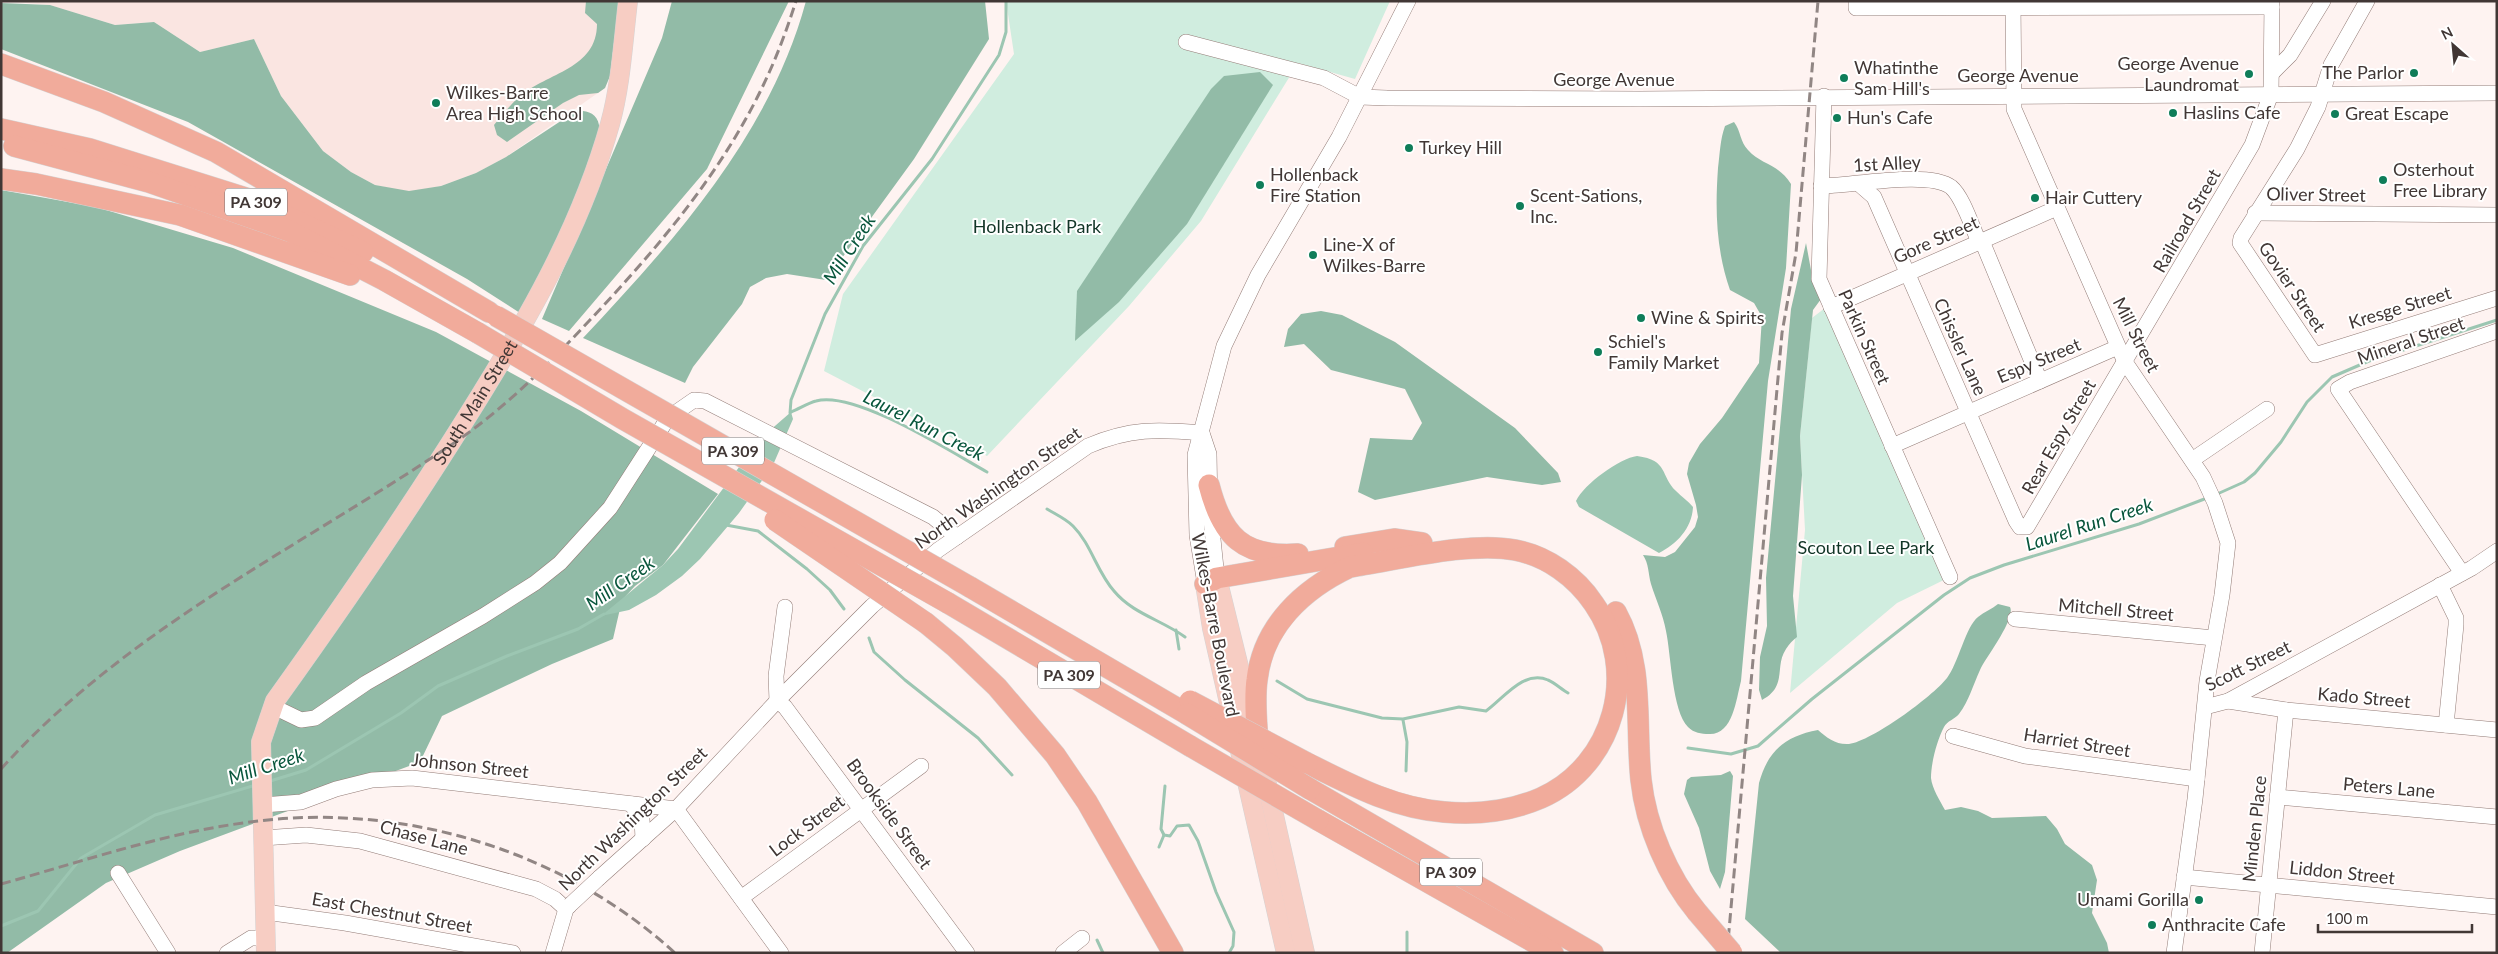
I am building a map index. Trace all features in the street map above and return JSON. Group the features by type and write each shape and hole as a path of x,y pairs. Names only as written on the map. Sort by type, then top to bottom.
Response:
{"highway":[{"path":"1,64 104,102 216,152 493,314"},
{"name":"PA 309","path":"1,129 90,149 252,200 493,314 989,598 1188,707 1310,789 1593,953"},
{"name":"PA 309","path":"1,144 148,182 289,231 384,280 948,603 1318,820 1553,953"},
{"path":"1,179 36,184 180,215 364,280 478,333"},
{"path":"623,418 845,566 926,623 955,646 1025,718 1055,755 1087,802 1173,953"},
{"path":"1209,485 1219,519 1230,534 1248,547 1259,552 1287,555 1394,539 1422,542"},
{"path":"1214,584 1422,542 1487,533 1524,539 1556,554 1579,570 1612,605 1624,626 1633,654 1641,779 1650,820 1669,869 1697,912 1732,953"},
{"path":"1188,707 1367,793 1405,805 1444,812 1462,813 1510,808 1542,798 1559,788 1578,774 1599,747 1616,703 1618,674 1611,634 1598,609 1582,587 1548,562 1516,550 1482,547 1350,567 1214,584"},
{"path":"1258,745 1256,680 1262,658 1272,634 1283,616 1304,594 1332,575 1350,567"},
{"path":"1120,860 1183,953"}],"main road":[{"name":"South Main Street","path":"265,945 262,736 272,706 386,544 438,466 521,331 551,273 583,204 611,122 618,83 628,1"},
{"name":"Wilkes-Barre Boulevard","path":"1214,584 1258,745 1305,953"},
{"name":"Wilkes-Barre Boulevard","path":"1214,584 1212,628 1286,953"}],"street":[{"path":"1202,433 1215,376 1240,310 1360,97 1408,1"},
{"path":"2273,72 2290,55 2323,1"},
{"name":"Govier Street","path":"2315,355 2240,243 2255,213 2297,149 2318,108 2331,65 2366,1"},
{"path":"1856,5 2272,4"},
{"name":"Railroad Street","path":"2125,362 2249,152 2271,94 2273,72 2272,4"},
{"name":"Mill Street","path":"2013,5 2014,109 2125,362 2192,460 2208,487 2228,543 2228,556 2207,681 2206,708"},
{"path":"1186,42 1324,78 1360,97"},
{"name":"George Avenue","path":"1360,97 1489,100 2497,92"},
{"name":"Parkin Street","path":"1824,96 1819,279 1950,577"},
{"name":"1st Alley","path":"1821,186 1858,184 1882,180 1930,181 1948,185 1958,197 1980,241 2040,381"},
{"name":"Chissler Lane","path":"1858,184 1874,197 2016,521 2024,528"},
{"name":"Gore Street","path":"1831,307 2057,208"},
{"name":"Oliver Street","path":"2255,213 2497,215"},
{"name":"Kresge Street","path":"2315,355 2497,298"},
{"name":"Mineral Street","path":"2462,573 2338,389 2350,382 2497,332"},
{"name":"Espy Street","path":"1892,446 2118,347"},
{"name":"Rear Espy Street","path":"2024,528 2027,527 2043,502 2125,362"},
{"path":"272,706 301,720 315,718 366,683 483,616 535,582 560,563 610,508 668,418 694,400 705,401 933,517 957,537"},
{"path":"2192,460 2267,409"},
{"name":"North Washington Street","path":"553,953 568,907 676,809 777,702 872,606 957,537 1075,454 1100,441 1138,430 1162,429 1202,433"},
{"name":"Wilkes-Barre Boulevard","path":"1202,433 1209,454 1214,584"},
{"name":"Wilkes-Barre Boulevard","path":"1202,433 1195,455 1194,489 1197,535 1214,584"},
{"name":"Scott Street","path":"2174,953 2206,708 2228,701 2462,573 2497,551"},
{"path":"2440,585 2456,618 2446,725"},
{"path":"777,702 776,676 785,607"},
{"name":"Mitchell Street","path":"2015,619 2214,638"},
{"name":"Kado Street","path":"2228,701 2286,710 2497,730"},
{"name":"Brookside Street","path":"777,702 786,707 967,953"},
{"name":"Minden Place","path":"2262,953 2286,710"},
{"name":"Harriet Street","path":"1953,736 2025,756 2197,779"},
{"name":"Lock Street","path":"741,898 921,766"},
{"name":"Johnson Street","path":"263,800 301,802 336,789 372,780 398,778 459,782 676,809"},
{"name":"Peters Lane","path":"2277,797 2497,817"},
{"path":"631,804 642,819 643,838"},
{"path":"676,809 781,953"},
{"name":"Chase Lane","path":"263,838 306,835 360,841 536,889 568,907"},
{"path":"118,874 168,953"},
{"name":"Liddon Street","path":"2184,877 2497,907"},
{"name":"East Chestnut Street","path":"265,912 345,923 425,945 514,953"},
{"path":"227,953 251,938 265,945"},
{"path":"1063,953 1082,938"}],"shaded area":[{"name":"Wilkes-Barre Area High School","path":"1,1 619,1 610,76 605,88 506,157 476,173 441,186 409,192 375,185 351,172 323,151 281,96 254,39 200,52 154,22 115,25 50,5"},
{"path":"586,1 619,1 610,76 605,88 598,93 579,95 563,103 507,142 497,135 494,125 509,106 531,88 569,68 589,51 595,39 597,24 585,13"},
{"path":"672,1 789,1 707,169 569,331 542,319 662,38"},
{"path":"806,1 985,1 989,39 914,159 826,280 787,274 766,278 750,287 742,304 693,367 685,383 583,338 652,263 716,183 744,140 769,96 790,50"},
{"path":"1,3 50,5 115,25 154,22 200,52 254,39 281,96 323,151 351,172 375,185 409,191 441,186 476,173 506,157 576,111 587,112 596,118 599,125 598,138 584,179 567,218 520,313 467,279 188,122 1,49"},
{"path":"1260,72 1273,85 1187,224 1119,302 1075,341 1077,291 1211,89 1224,76"},
{"path":"1734,122 1743,144 1748,150 1758,159 1781,172 1791,184 1786,268 1768,381 1741,681 1735,706 1728,723 1717,733 1706,734 1690,729 1683,719 1679,708 1675,696 1665,625 1643,555 1665,557 1675,552 1695,527 1698,517 1687,474 1689,463 1700,444 1722,418 1759,363 1762,317 1754,303 1730,290 1719,245 1717,184 1721,141 1725,126"},
{"path":"1,190 96,207 233,248 436,332 581,411 718,494 663,565 635,586 622,600 613,639 552,664 442,716 420,762 180,851 106,883 7,953 1,953"},
{"path":"1806,243 1811,270 1821,299 1813,310 1800,436 1802,475 1793,596 1797,637 1788,645 1783,656 1775,689 1762,700 1759,690 1760,657 1767,626 1766,578 1791,309"},
{"path":"1321,311 1342,315 1395,342 1515,428 1558,473 1561,482 1542,485 1487,477 1375,500 1358,492 1370,438 1412,440 1422,423 1405,389 1331,370 1304,344 1284,347 1288,329 1301,314"},
{"path":"791,412 793,419 773,465 739,513 700,559 682,576 656,595 629,610 601,616 663,565 678,549 760,439"},
{"path":"1637,456 1647,458 1659,465 1671,485 1693,507 1687,528 1672,545 1659,553 1579,507 1576,501 1580,494 1603,473 1621,461"},
{"path":"1998,604 2010,607 2009,620 1980,670 1962,709 1957,716 1945,725 1941,732 1932,766 1931,778 1933,786 1945,810 1961,807 1978,811 1992,818 2046,816 2057,829 2065,844 2092,865 2097,880 2092,913 2107,943 2109,953 1781,953 1745,919 1759,783 1773,753 1780,746 1797,736 1818,730 1836,742 1849,744 1886,727 1929,696 1947,678 1974,622 1980,615"},
{"path":"1730,771 1733,776 1725,872 1720,889 1710,871 1699,828 1684,794 1687,780 1691,777 1721,775"}],"green space":[{"name":"Hollenback Park","path":"1006,1 1390,1 1355,79 1298,63 1201,221 1129,306 987,456 824,371 843,294 1014,54"},
{"name":"Scouton Lee Park","path":"1825,308 1950,577 1897,603 1790,693 1805,530 1800,436 1812,318"}],"waterway":[{"name":"Mill Creek","path":"790,413 791,400 825,314 863,246 932,159 999,55 1006,32 1006,1"},
{"name":"Laurel Run Creek","path":"2215,495 2244,482 2255,473 2281,442 2307,402 2332,377 2369,361 2497,320"},
{"name":"Laurel Run Creek","path":"791,412 816,401 833,400 854,405 878,413 903,425 987,472"},
{"name":"Laurel Run Creek","path":"1688,748 1731,754 1758,746 1812,699 1944,595 1970,578 2004,565 2139,524 2207,498"},
{"name":"Laurel Run Creek","path":"1047,509 1067,521 1079,533 1108,583 1122,599 1130,606 1185,637"},
{"path":"726,525 758,531 807,569 830,590 844,609"},
{"name":"Mill Creek","path":"267,782 306,770 401,713 438,686 507,656 578,629 604,614"},
{"path":"1176,630 1179,649"},
{"path":"869,638 874,652 905,680 978,738 1012,775"},
{"name":"Laurel Run Creek","path":"1277,681 1307,699 1382,718 1403,719 1459,707 1486,711 1514,687 1531,679 1548,680 1568,693"},
{"path":"1403,720 1407,742 1406,771"},
{"name":"Mill Creek","path":"1,926 38,911 81,858 155,815 256,785"},
{"path":"1165,786 1161,829 1164,835 1170,836 1177,826 1189,825 1198,841 1216,892 1234,932 1233,946 1229,953"},
{"path":"1159,847 1164,835"},
{"path":"1407,932 1407,953"},
{"path":"1097,940 1103,953"}],"railway":[{"path":"1,769 50,720 102,675 156,634 213,595 445,449 503,406 556,356 665,236 711,174 732,142 768,75 796,1"},
{"path":"1727,953 1782,333 1796,253 1818,1"},
{"path":"1,884 151,841 212,828 243,823 301,818 359,819 417,826 473,840 528,860 580,885 630,916 675,953"}],"place":[{"name":"The Parlor","path":"2414,73"},
{"name":"George Avenue Laundromat","path":"2249,74"},
{"name":"Whatinthe Sam Hill's","path":"1844,78"},
{"name":"Wilkes-Barre Area High School","path":"436,103"},
{"name":"Haslins Cafe","path":"2173,113"},
{"name":"Great Escape","path":"2335,114"},
{"name":"Hun's Cafe","path":"1837,118"},
{"name":"Turkey Hill","path":"1409,148"},
{"name":"Osterhout Free Library","path":"2383,180"},
{"name":"Hollenback Fire Station","path":"1260,185"},
{"name":"Hair Cuttery","path":"2035,198"},
{"name":"Scent-Sations, Inc.","path":"1520,206"},
{"name":"Line-X of Wilkes-Barre","path":"1313,255"},
{"name":"Wine & Spirits","path":"1641,318"},
{"name":"Schiel's Family Market","path":"1598,352"},
{"name":"Umami Gorilla","path":"2199,900"},
{"name":"Anthracite Cafe","path":"2152,925"}]}
